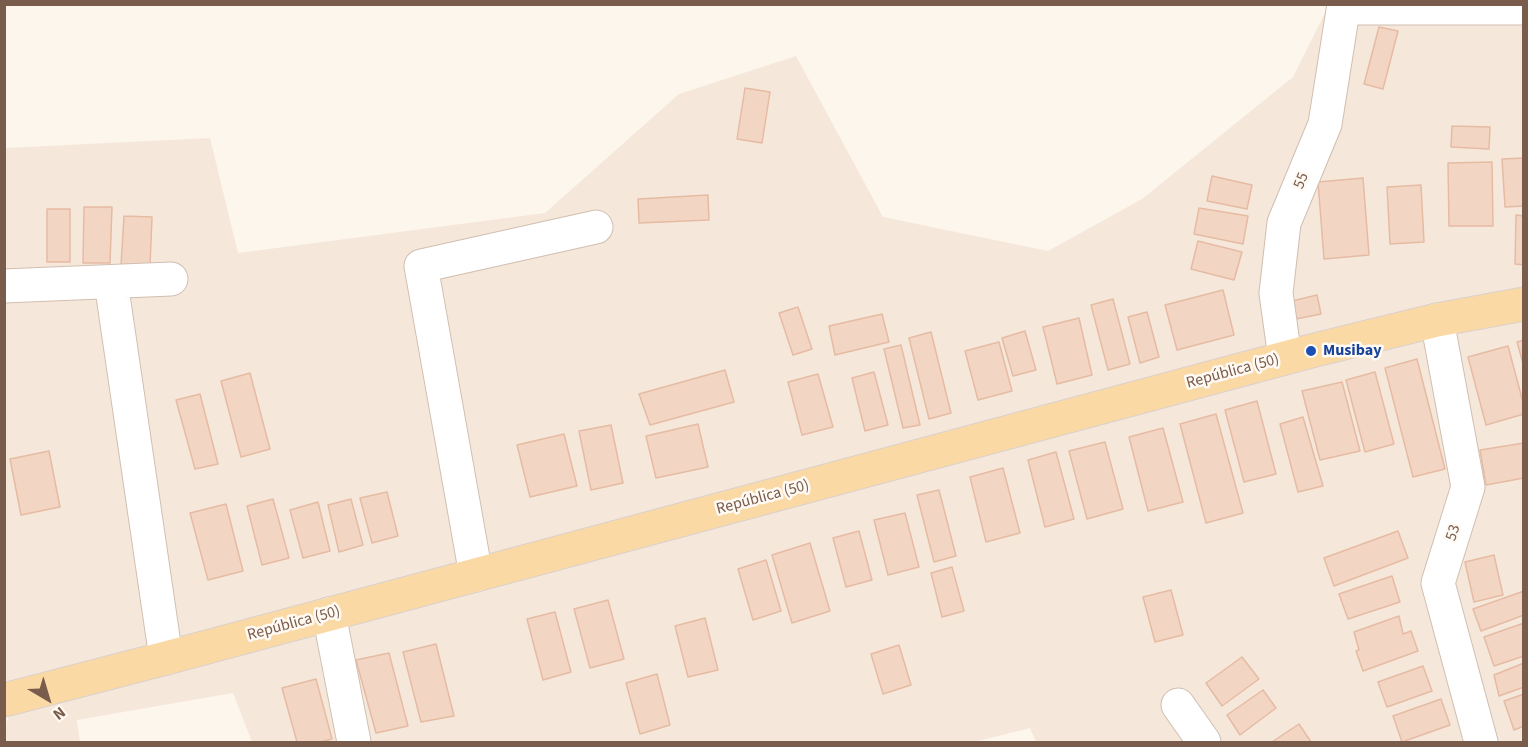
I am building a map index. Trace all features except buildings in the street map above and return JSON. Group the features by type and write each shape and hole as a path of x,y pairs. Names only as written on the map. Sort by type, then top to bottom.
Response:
{"main road":[{"name":"República (50)","path":"4,700 1285,358 1437,320 1524,304"}],"street":[{"path":"1344,6 1524,8"},
{"name":"55","path":"1285,358 1276,293 1284,223 1324,124 1344,6"},
{"path":"476,574 421,266 596,227"},
{"path":"4,286 171,279"},
{"path":"111,282 166,658"},
{"name":"53","path":"1437,320 1468,487 1438,583 1481,742"},
{"path":"329,614 354,742"},
{"path":"1178,705 1204,742"}],"shaded area":[{"path":"1329,5 1523,5 1523,742 1036,742 1030,728 974,742 252,742 233,693 77,720 80,742 5,742 5,721 9,720 5,709 5,148 210,138 238,253 545,213 679,94 796,56 883,217 1048,251 1142,199 1293,77"}],"place":[{"name":"Musibay","path":"1311,351"}]}
